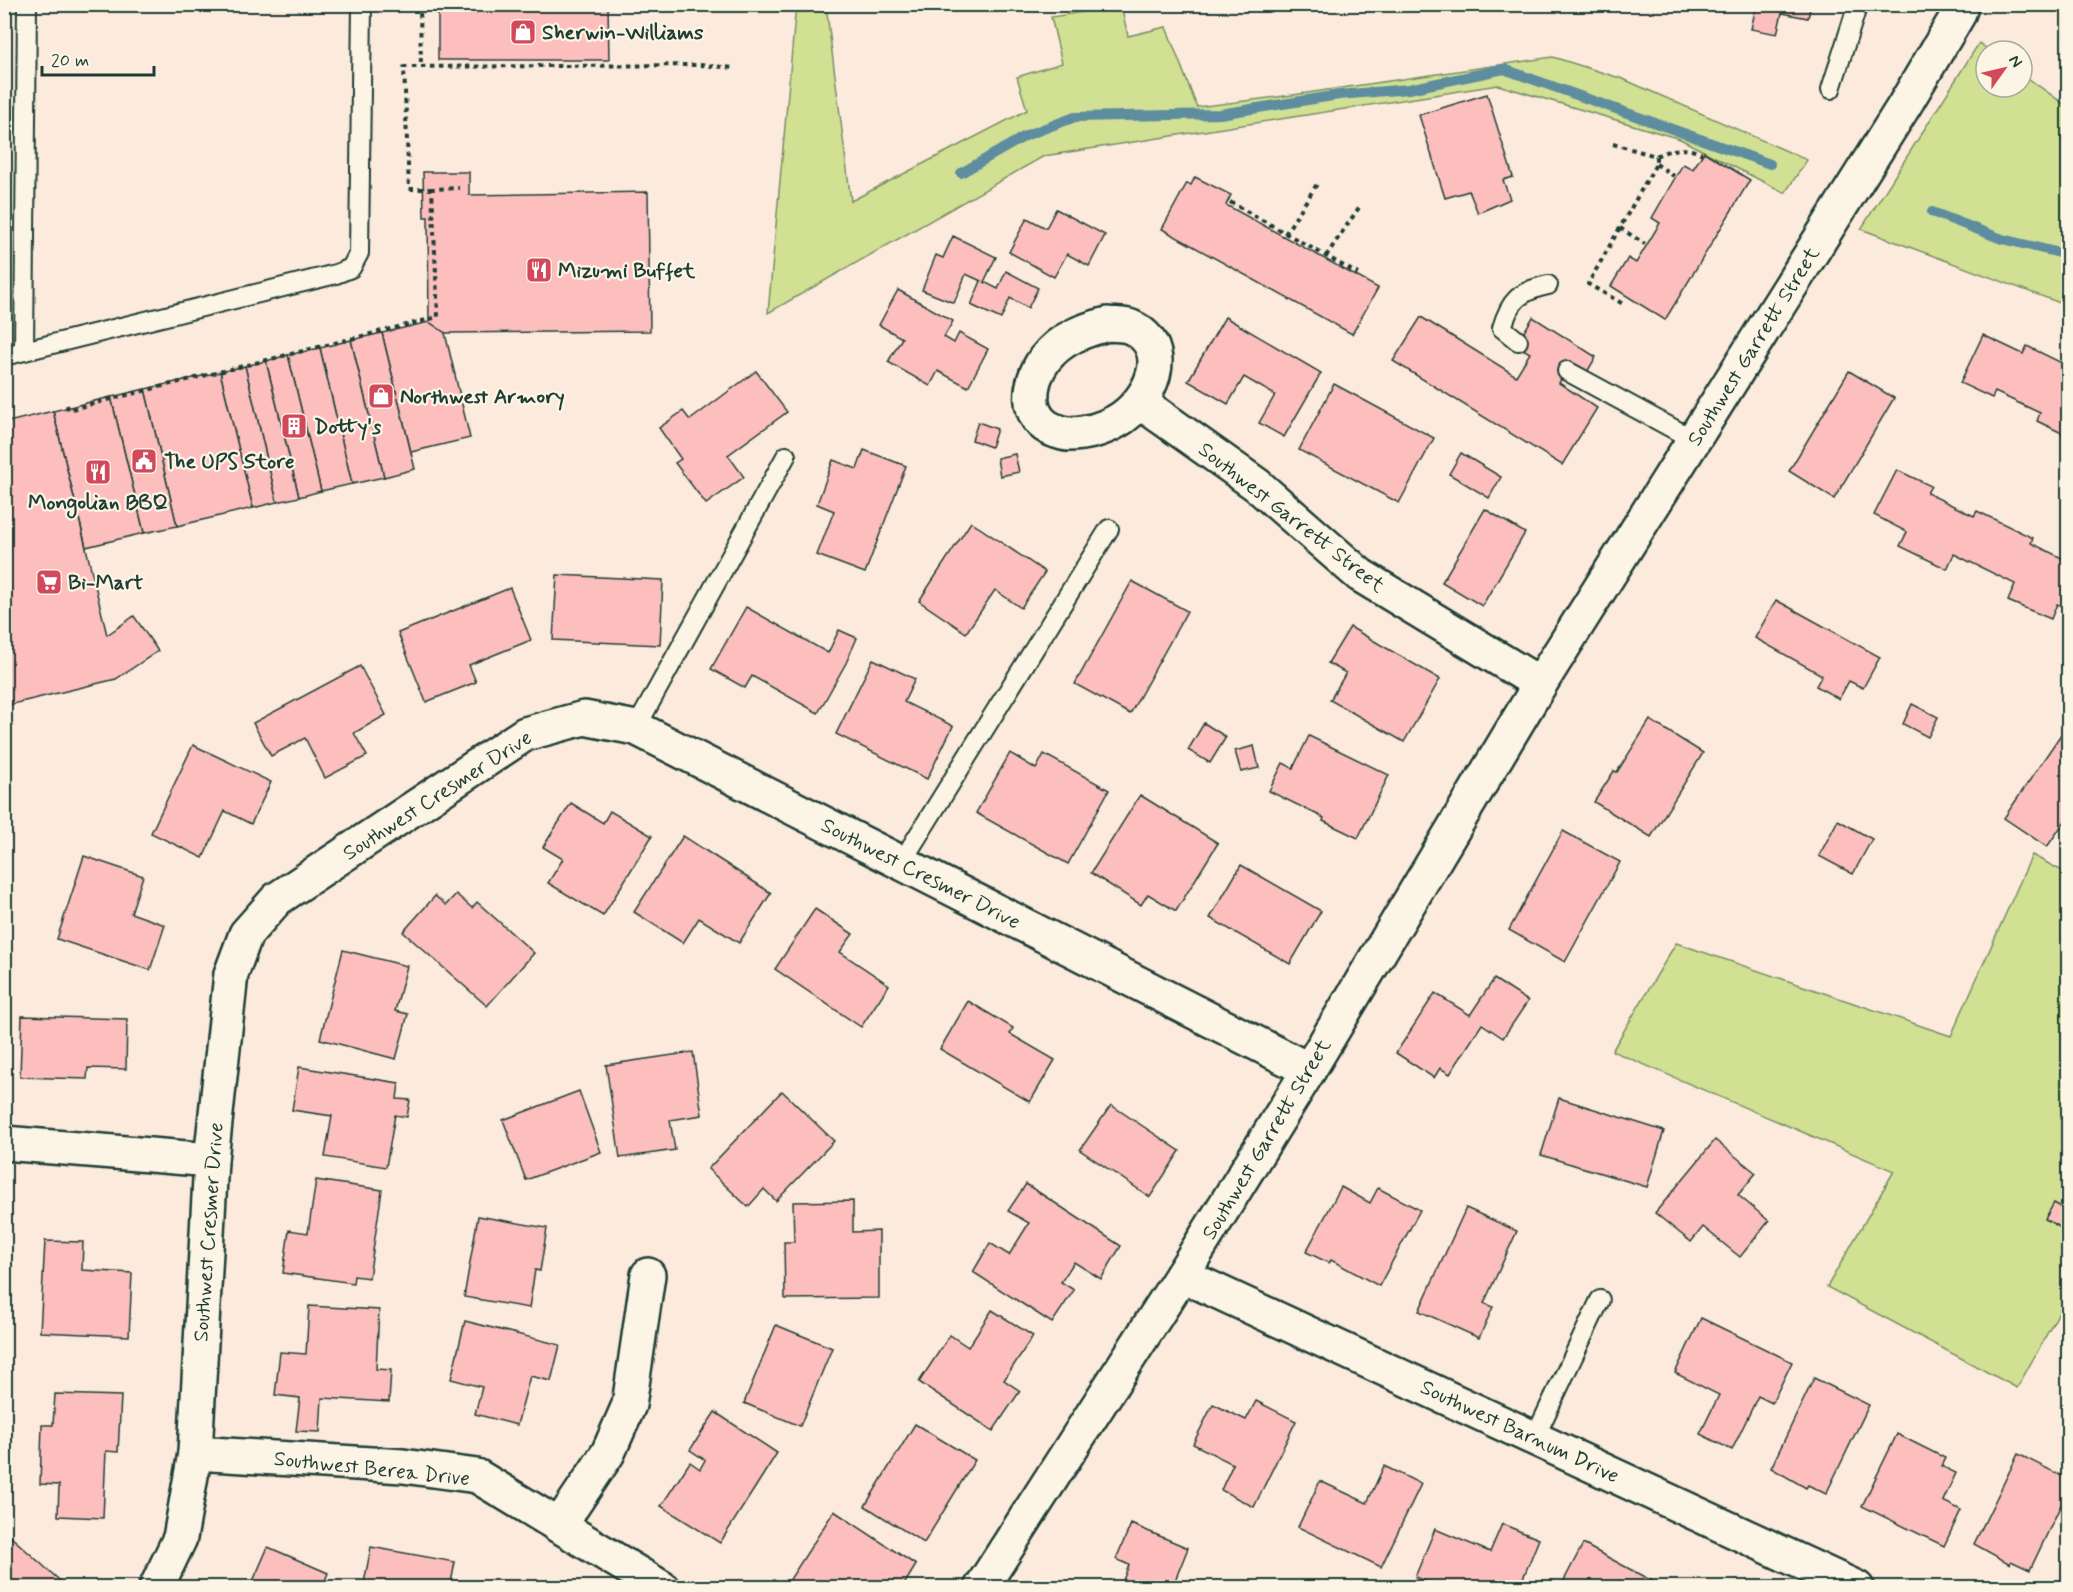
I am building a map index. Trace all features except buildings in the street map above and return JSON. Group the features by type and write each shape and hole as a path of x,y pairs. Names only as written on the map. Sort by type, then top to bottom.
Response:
{"street":[{"name":"Southwest Garrett Street","path":"981,1587 1182,1275 1309,1070 1540,684 1917,85 1958,15 1962,4"},
{"name":"Southwest Garrett Street","path":"1140,402 1257,485 1360,575 1540,684"},
{"name":"Southwest Cresmer Drive","path":"156,1587 180,1538 195,1453 211,1160 231,974 246,934 277,899 525,734 585,718 636,728 1309,1070"},
{"path":"4,1143 211,1160"},
{"path":"559,1526 608,1453 629,1405 648,1275"},
{"name":"Southwest Barnum Drive","path":"1182,1275 1857,1587"},
{"name":"Southwest Berea Drive","path":"195,1453 403,1466 477,1476 662,1587"}],"lane":[{"path":"24,351 27,4"},
{"path":"4,356 336,274 351,268 359,253 362,4"},
{"path":"1831,89 1858,4"},
{"path":"1518,341 1502,328 1506,314 1517,298 1530,289 1548,285"},
{"path":"1567,371 1694,440"},
{"path":"636,728 786,456"},
{"path":"901,863 1109,529"},
{"path":"1535,1437 1600,1300"}],"path":[{"path":"420,4 421,68"},
{"path":"459,188 409,189 404,67 700,65 735,68"},
{"path":"1613,144 1656,156 1669,149 1695,150 1702,154"},
{"path":"1625,305 1588,284 1656,164 1656,156"},
{"path":"1656,164 1674,176"},
{"path":"1285,234 1317,184"},
{"path":"67,405 68,410 438,317 432,189"},
{"path":"1230,202 1358,274"},
{"path":"1326,256 1359,206"},
{"path":"1620,228 1645,244"}],"green space":[{"path":"796,5 826,5 851,201 1027,110 1017,77 1062,63 1051,17 1121,6 1128,36 1166,27 1197,107 1553,57 1623,79 1807,160 1785,193 1680,139 1498,85 1044,156 768,313"},
{"path":"1974,51 1974,99 2034,99 2034,83 2068,107 2068,306 1861,229"},
{"path":"2032,855 2068,874 2068,1296 2017,1388 1827,1287 1894,1171 1612,1051 1676,943 1951,1036"}],"waterway":[{"path":"961,173 1027,135 1075,117 1220,114 1339,95 1409,89 1504,69 1770,164"},
{"path":"1932,212 2002,239 2068,255"}],"place":[{"name":"Sherwin-Williams","path":"523,32"},
{"name":"Mizumi Buffet","path":"539,270"},
{"name":"Northwest Armory","path":"381,396"},
{"name":"Dotty's","path":"294,426"},
{"name":"The UPS Store","path":"144,461"},
{"name":"Mongolian BBQ","path":"98,472"},
{"name":"Bi-Mart","path":"49,582"}]}
